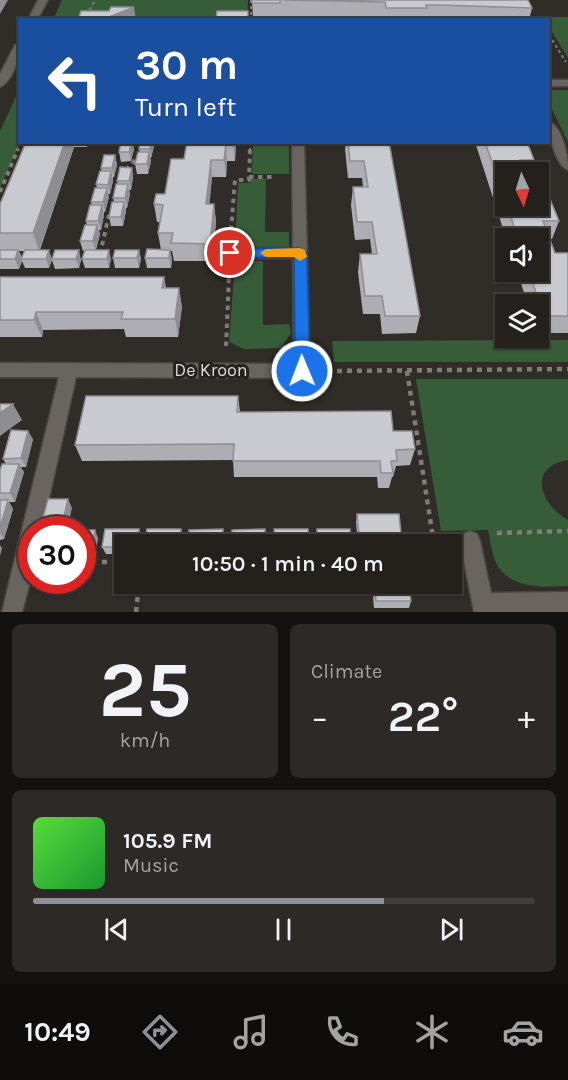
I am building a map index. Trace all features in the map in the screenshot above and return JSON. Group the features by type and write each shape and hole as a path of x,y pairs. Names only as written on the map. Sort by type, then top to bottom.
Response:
{"street":[{"path":"33,18 43,0"},
{"path":"0,84 18,49"},
{"path":"550,83 568,83"},
{"path":"550,127 568,166"},
{"path":"298,144 302,371"},
{"path":"230,253 300,253"},
{"name":"De Kroon","path":"0,370 302,371"},
{"path":"35,516 69,370"},
{"path":"470,541 484,607 568,602"},
{"path":"12,612 18,588"}],"path":[{"path":"76,18 91,8 95,0"},
{"path":"251,0 251,18"},
{"path":"550,38 568,65"},
{"path":"0,192 20,144"},
{"path":"119,176 136,161 139,152"},
{"path":"0,180 5,180"},
{"path":"100,255 111,210"},
{"path":"88,255 112,255"},
{"path":"302,371 568,369"},
{"path":"407,370 432,534"},
{"path":"470,541 476,534 568,531"},
{"path":"96,562 114,562"},
{"path":"136,612 139,594"}],"green space":[{"path":"62,0 248,0 247,18 54,18"},
{"path":"568,17 568,58 550,29 550,18 544,18"},
{"path":"551,90 568,90 568,142 550,105"},
{"path":"18,92 20,144 0,188 0,131"},
{"path":"253,144 289,144 289,174 252,174"},
{"path":"251,179 266,179 265,232 289,232 289,248 235,248 238,183 250,183"},
{"path":"235,261 263,261 263,325 289,324 291,333 281,348 244,349 229,342"},
{"path":"495,340 495,348 549,348 549,340 568,340 568,362 334,362 332,341"},
{"path":"416,379 568,379 568,460 546,470 542,478 542,487 551,505 568,520 568,586 535,586 515,581 507,576 499,568 494,558 488,530 441,531"}],"building":[{"path":"252,0 280,0 280,3 252,3"},
{"path":"284,0 528,0 532,8 426,5 427,8 386,8 385,2"},
{"path":"111,7 134,7 109,18 79,18 81,11 109,11"},
{"path":"217,11 248,11 248,18 216,18"},
{"path":"25,144 64,144 33,233 0,233 0,204"},
{"path":"121,144 131,144 129,152 119,152"},
{"path":"140,144 151,144 150,149 139,149"},
{"path":"187,144 226,144 224,160 211,160 206,204 214,204 210,244 171,243 173,233 158,233 163,205 154,204 156,194 165,194 171,159 184,159"},
{"path":"348,144 389,144 420,316 385,316 382,296 365,296 360,254 377,254 372,222 357,222 353,187 368,187 364,161 350,161"},
{"path":"486,144 528,144 534,160 520,160 521,162 495,162 495,171"},
{"path":"138,152 149,152 147,164 135,164"},
{"path":"104,155 115,155 112,168 101,168"},
{"path":"120,167 132,168 129,181 117,181"},
{"path":"100,171 111,171 108,185 96,184"},
{"path":"116,184 128,184 125,198 113,198"},
{"path":"95,188 107,188 103,202 91,202"},
{"path":"549,197 559,221 543,221 546,228 515,228 510,216 549,216"},
{"path":"112,202 124,202 121,217 109,217"},
{"path":"90,205 102,205 98,221 86,221"},
{"path":"85,225 97,225 93,241 80,241"},
{"path":"549,237 555,253 568,253 568,316 549,316 549,294 536,294 532,282 549,282"},
{"path":"147,249 170,250 169,258 145,258"},
{"path":"0,250 18,250 15,259 0,259"},
{"path":"25,250 49,250 46,259 21,259"},
{"path":"55,250 79,250 76,259 52,259"},
{"path":"85,250 109,250 107,259 82,259"},
{"path":"115,250 139,250 137,258 113,258"},
{"path":"0,277 164,277 162,288 179,288 175,319 121,319 123,312 36,312 34,320 0,320"},
{"path":"86,396 238,396 237,412 391,411 393,431 412,431 415,449 396,450 397,461 391,461 393,473 381,473 380,461 233,461 234,444 75,445"},
{"path":"0,404 13,404 0,413"},
{"path":"11,430 28,431 21,458 3,459"},
{"path":"2,464 19,464 10,493 0,493"},
{"path":"48,499 68,499 64,516 44,516"},
{"path":"0,500 8,500 0,528"},
{"path":"357,514 399,514 401,534 359,534"},
{"path":"105,529 139,529 138,534 114,534 114,547 102,547"},
{"path":"147,529 181,529 180,534 146,534"},
{"path":"223,529 223,534 189,534 189,530"},
{"path":"265,529 265,534 232,534 232,530"},
{"path":"274,529 308,529 308,534 274,534"},
{"path":"317,529 350,529 350,534 317,534"},
{"path":"375,594 410,594 411,601 376,601"}],"slow traffic":[{"path":"266,253 300,253 300,257"}],"route":[{"path":"230,253 300,253 302,371"}]}
